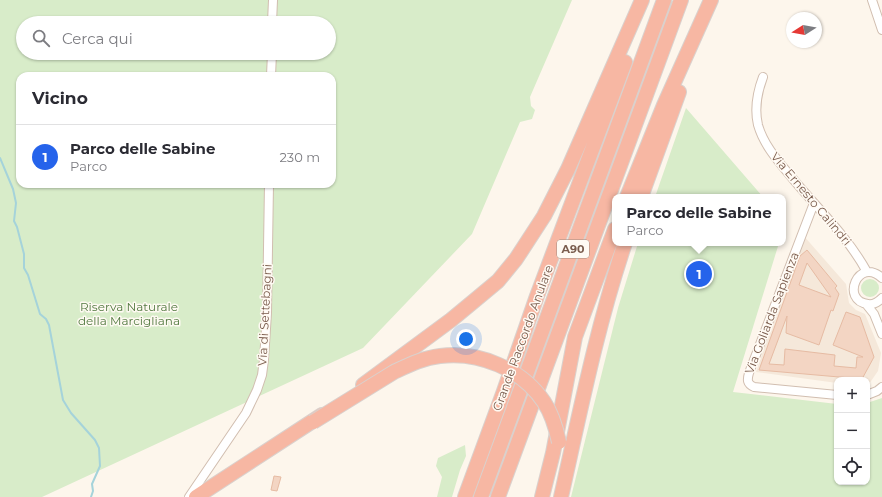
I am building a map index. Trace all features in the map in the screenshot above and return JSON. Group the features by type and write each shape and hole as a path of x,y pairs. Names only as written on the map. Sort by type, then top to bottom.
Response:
{"highway":[{"path":"313,422 451,320 498,281 516,259 541,221 579,146 642,0"},
{"name":"Grande Raccordo Anulare","path":"465,497 504,392 537,296 648,0"},
{"name":"Grande Raccordo Anulare","path":"481,497 664,0"},
{"name":"A90","path":"498,497 681,0"},
{"path":"628,194 664,105 712,0"},
{"path":"642,194 712,0"},
{"path":"542,497 553,454 575,337 612,237"},
{"path":"560,497 596,346 624,246"},
{"path":"196,497 394,372 427,358 449,355 465,356 485,360 499,365 518,376 534,390 547,407 554,424 561,449 560,497"}],"street":[{"path":"272,16 273,0"},
{"path":"872,0 882,30"},
{"path":"271,72 272,60"},
{"name":"Via Ernesto Calindri","path":"763,77 756,102 757,121 765,142 776,159 852,248 867,272"},
{"name":"Via di Settebagni","path":"189,497 246,413 257,390 262,375 267,319 269,188"},
{"name":"Via Goliarda Sapienza","path":"814,204 747,381 754,387 834,395"},
{"path":"882,278 872,272 867,272 857,278 853,288 857,298 866,304 874,314 882,334"},
{"path":"866,304 876,303 882,298"},
{"path":"870,394 882,387"}],"shaded area":[{"path":"803,235 846,284 849,303 856,310 865,314 881,353 878,371 870,383 870,377 834,377 834,383 756,372"}],"green space":[{"name":"Riserva Naturale della Marcigliana","path":"0,0 572,0 530,97 531,106 535,110 532,119 520,122 472,234 363,348 42,497 0,497"},
{"path":"686,108 760,194 656,194"},
{"path":"637,246 778,246 733,392 834,404 834,485 870,485 870,402 882,398 882,497 571,497 618,308"},
{"path":"870,279 874,280 878,284 878,292 874,296 870,297 866,296 862,292 861,288 862,284 866,280"},
{"path":"465,445 466,456 452,497 437,497 442,477 436,466 438,458"}],"building":[{"path":"807,250 837,286 835,288 839,294 833,311 831,310 819,345 786,333 787,316 769,364 784,365 785,349 835,355 834,366 856,368 857,357 863,357 833,345 846,312 860,317 874,357 863,377 839,377 759,370 800,256","holes":["807,263 831,297 799,285"]},
{"path":"274,476 281,477 277,491 271,490"}],"waterway":[{"path":"0,158 13,189 16,203 14,221 24,254 24,268 28,275 40,314 46,319 49,325 63,400 71,413 95,440 99,448 100,466 92,484 93,491 91,497"}],"place":[{"name":"Parco delle Sabine","path":"699,274"}]}
